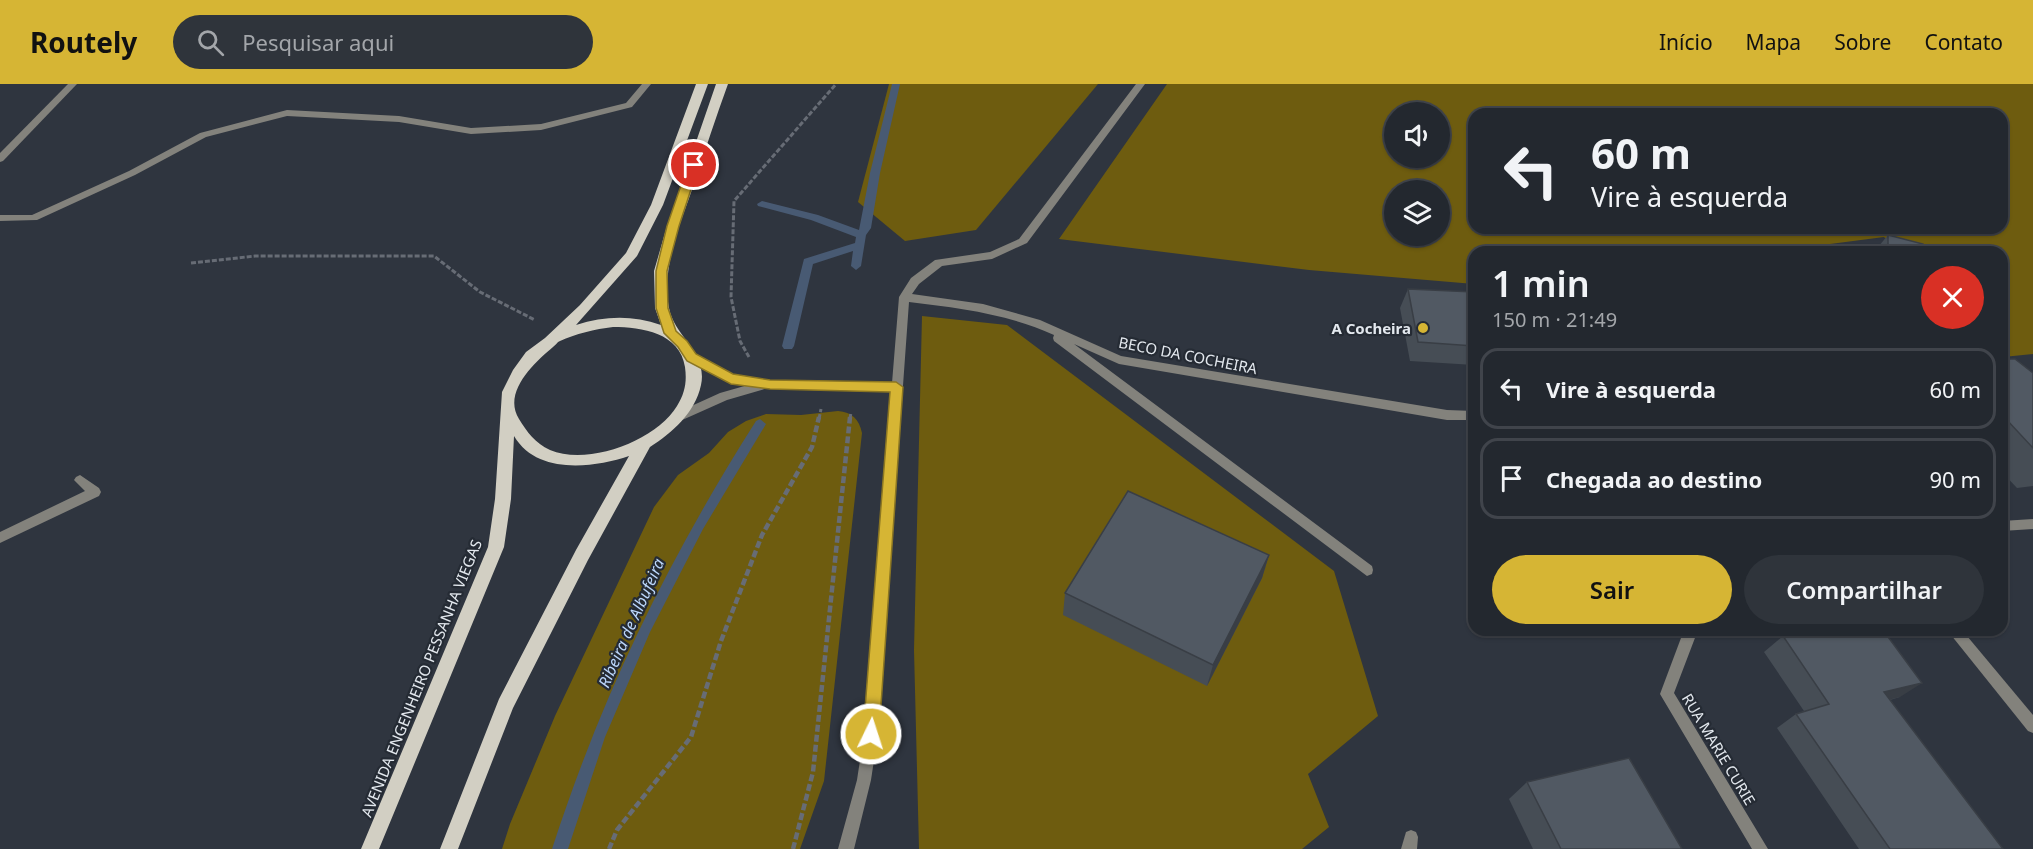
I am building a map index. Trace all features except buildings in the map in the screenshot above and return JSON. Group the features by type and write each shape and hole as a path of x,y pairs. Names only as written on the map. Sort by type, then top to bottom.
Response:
{"main road":[{"path":"555,337 581,327 613,321 644,323 670,333 683,344 691,358 694,386 680,416 663,432 643,445 614,456 584,460 555,458 531,447 515,431 508,411 510,392 518,374 531,356 555,337 631,256 657,205 702,84"},
{"path":"670,333 662,308 662,271 673,226 722,84"},
{"name":"AVENIDA ENGENHEIRO PESSANHA VIEGAS","path":"370,849 496,547 503,499 508,411"},
{"path":"449,849 505,705 582,555 643,445"}],"street":[{"path":"0,159 74,84"},
{"path":"0,218 33,218 132,173 203,135 287,113 399,119 471,131 541,127 629,105 647,84"},
{"path":"846,849 864,780 871,734 904,297 915,281 939,262 992,255 1023,241 1141,84"},
{"name":"BECO DA COCHEIRA","path":"904,297 984,308 1040,324 1119,360 1447,415 1468,416"},
{"path":"1040,324 1367,570"},
{"path":"691,358 731,379 826,387 896,387"},
{"path":"680,416 724,396 770,384"},
{"path":"0,538 95,492 80,480"},
{"path":"2008,526 2033,524"},
{"name":"RUA MARIE CURIE","path":"1689,636 1667,694 1760,849"},
{"path":"1959,636 2033,726"}],"path":[{"path":"758,362 750,358 740,341 731,297 734,201 836,84"},
{"path":"191,263 255,256 434,256 480,292 555,337"},
{"path":"609,849 617,830 692,737 720,641 762,535 812,447 826,387"},
{"path":"793,849 813,772 854,387"}],"shaded area":[{"path":"889,84 1098,84 976,230 905,241 858,202"},
{"path":"1167,84 2033,84 2033,354 2008,356 2008,246 1893,246 1884,237 1815,246 1468,246 1468,283 1309,270 1059,239"},
{"path":"922,316 1007,325 1334,571 1378,716 1308,774 1329,827 1302,849 919,849 914,650"},
{"path":"838,411 854,417 862,433 824,781 800,849 502,849 510,824 555,716 654,507 678,475 709,453 728,432 746,421 766,414 801,415"}],"waterway":[{"name":"Ribeira de Albufeira","path":"861,235 866,228 875,173 896,84"},
{"path":"762,204 814,217 861,235"},
{"name":"Ribeira de Albufeira","path":"856,266 861,235"},
{"name":"Ribeira de Albufeira","path":"788,346 808,262 859,245"},
{"name":"Ribeira de Albufeira","path":"560,849 598,737 645,629 699,525 760,424"}],"place":[{"name":"A Cocheira","path":"1423,328"}],"route":[{"path":"694,165 673,226 662,271 662,308 670,333 683,344 691,358 731,379 826,387 896,387 871,734"}]}
